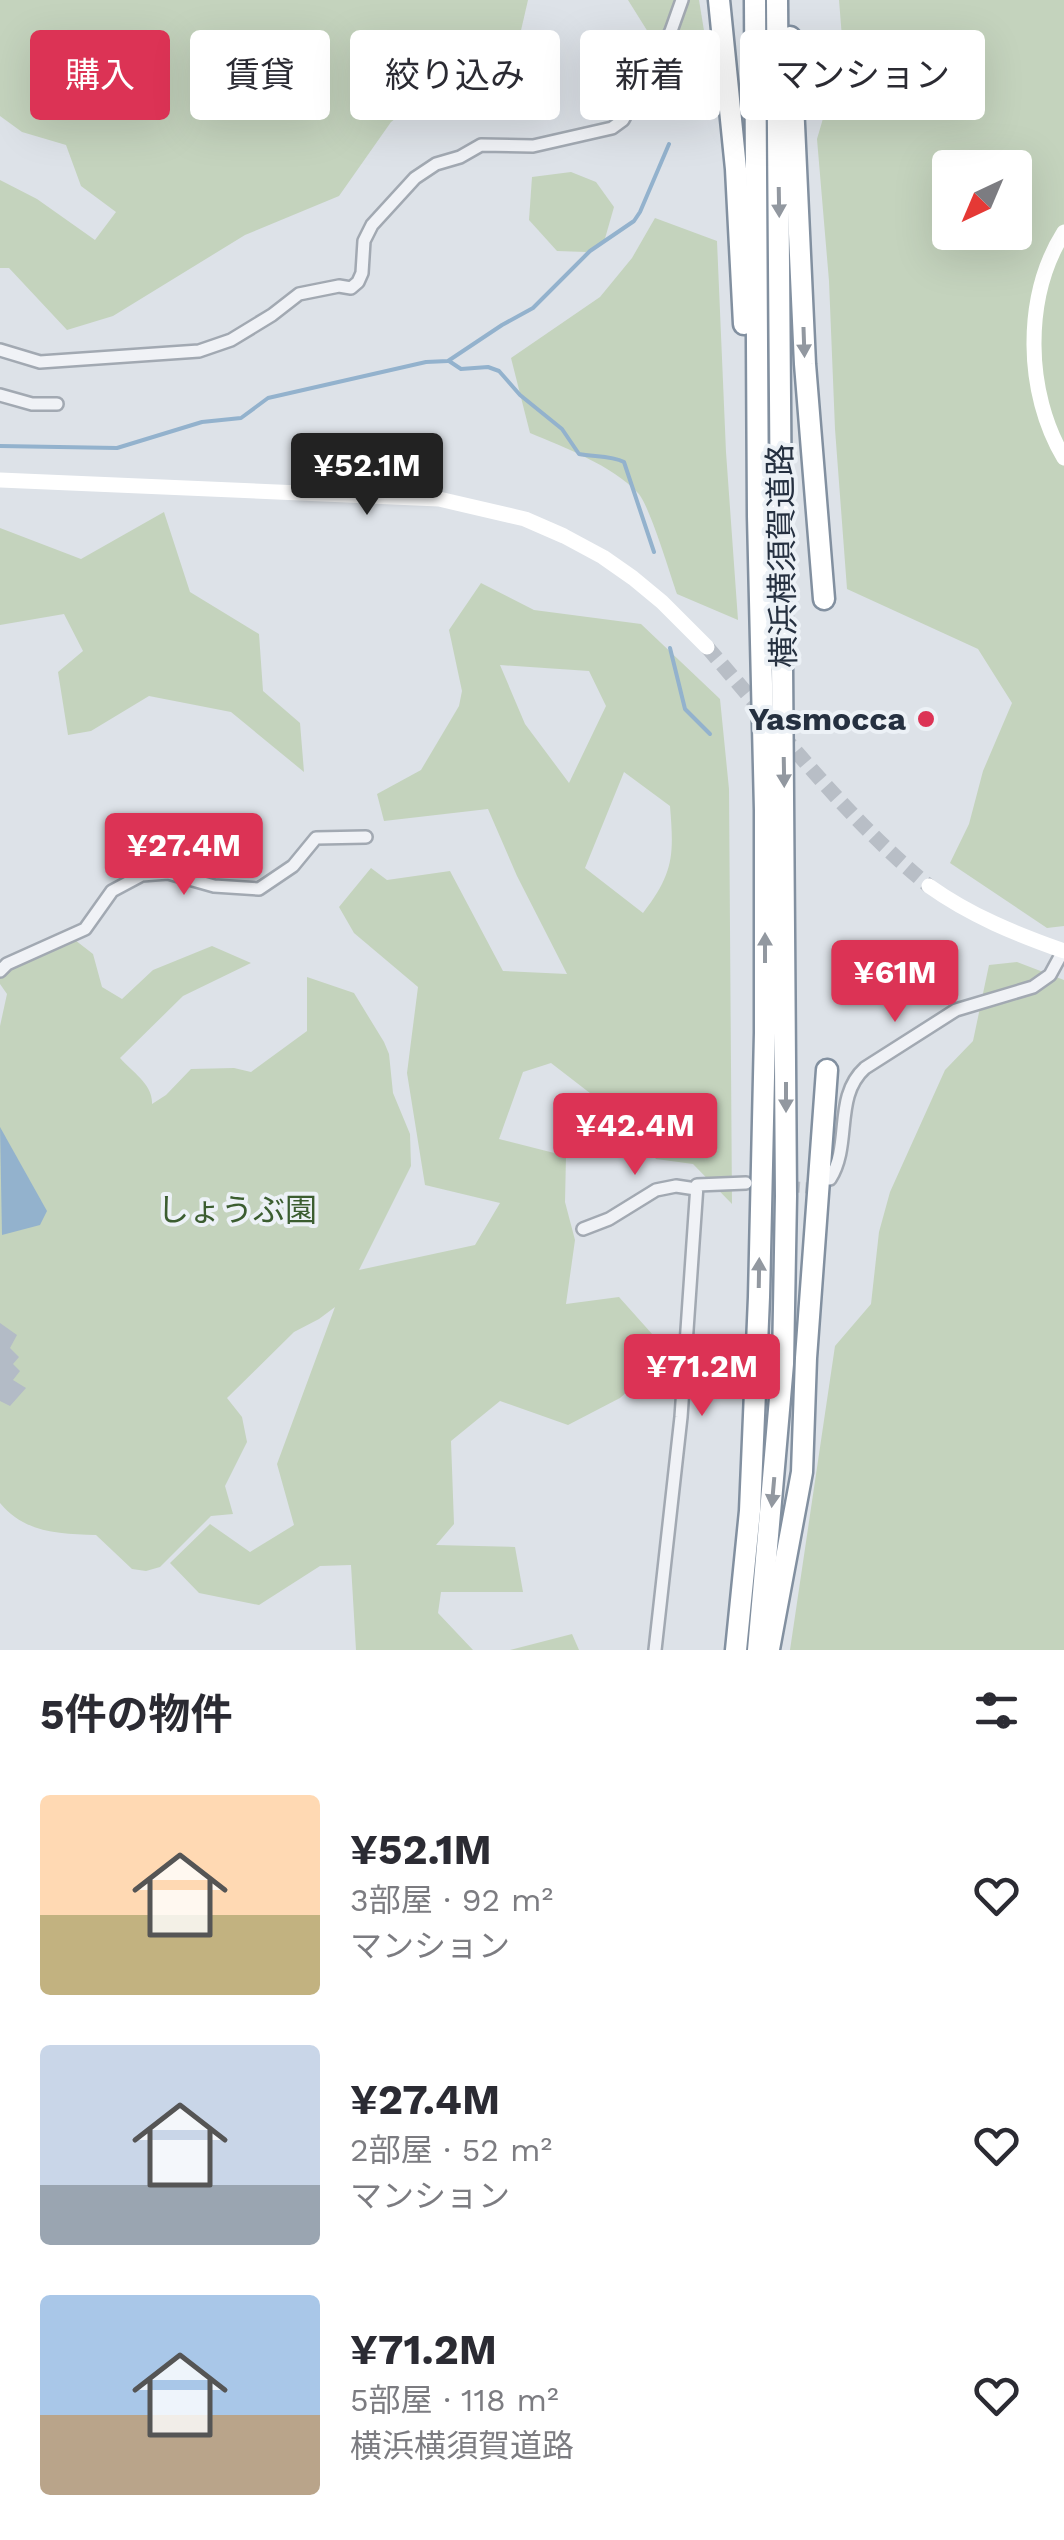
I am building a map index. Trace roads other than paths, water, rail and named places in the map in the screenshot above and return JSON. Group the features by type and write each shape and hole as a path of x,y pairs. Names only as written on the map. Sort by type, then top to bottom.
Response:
{"highway":[{"path":"718,0 736,169 758,516"},
{"name":"横浜横須賀道路","path":"736,1650 750,1511 765,1052 755,0"},
{"name":"横浜横須賀道路","path":"758,1650 783,1364 786,1196 777,0"},
{"path":"788,0 805,364 824,599"},
{"path":"768,1650 802,1472 806,1358 827,1070"}],"street":[{"path":"0,350 40,362 199,351 230,340 299,294 339,286 351,288 362,273 364,241 372,225 415,178 436,164 481,145 533,146 612,128 623,120 671,30 682,0"},
{"path":"1064,232 1054,248 1040,290 1034,331 1037,386 1045,417 1064,458"},
{"path":"0,395 32,404 56,404"},
{"path":"0,480 440,499 524,519 564,536 633,578 707,648"},
{"path":"0,971 7,964 85,929 112,891 142,875 168,873 214,886 259,889 292,866 316,838 366,837"},
{"path":"830,1179 841,1152 848,1092 854,1078 956,1010 1033,986 1050,975 1064,951 998,926 953,904 929,886"},
{"path":"655,1650 681,1417 696,1189 697,1185 746,1183"},
{"path":"583,1229 609,1219 656,1190 676,1186 696,1189"}],"water":[{"path":"0,1127 47,1211 40,1225 2,1235"}],"waterway":[{"path":"0,446 117,448 202,422 241,418 268,398 426,362 448,361 533,308 590,251 634,221 669,144"},
{"path":"449,361 461,369 488,367 499,371 520,395 562,429 579,454 624,462 654,552"},
{"path":"670,648 685,709 710,734"}],"tunnel":[{"path":"707,647 766,716"},
{"path":"781,734 852,813 929,886"},
{"path":"756,1184 809,1188 822,1183"}],"place":[{"name":"Yasmocca","path":"926,719"}],"park label":[{"name":"しょうぶ園","path":"237,1210"}]}
